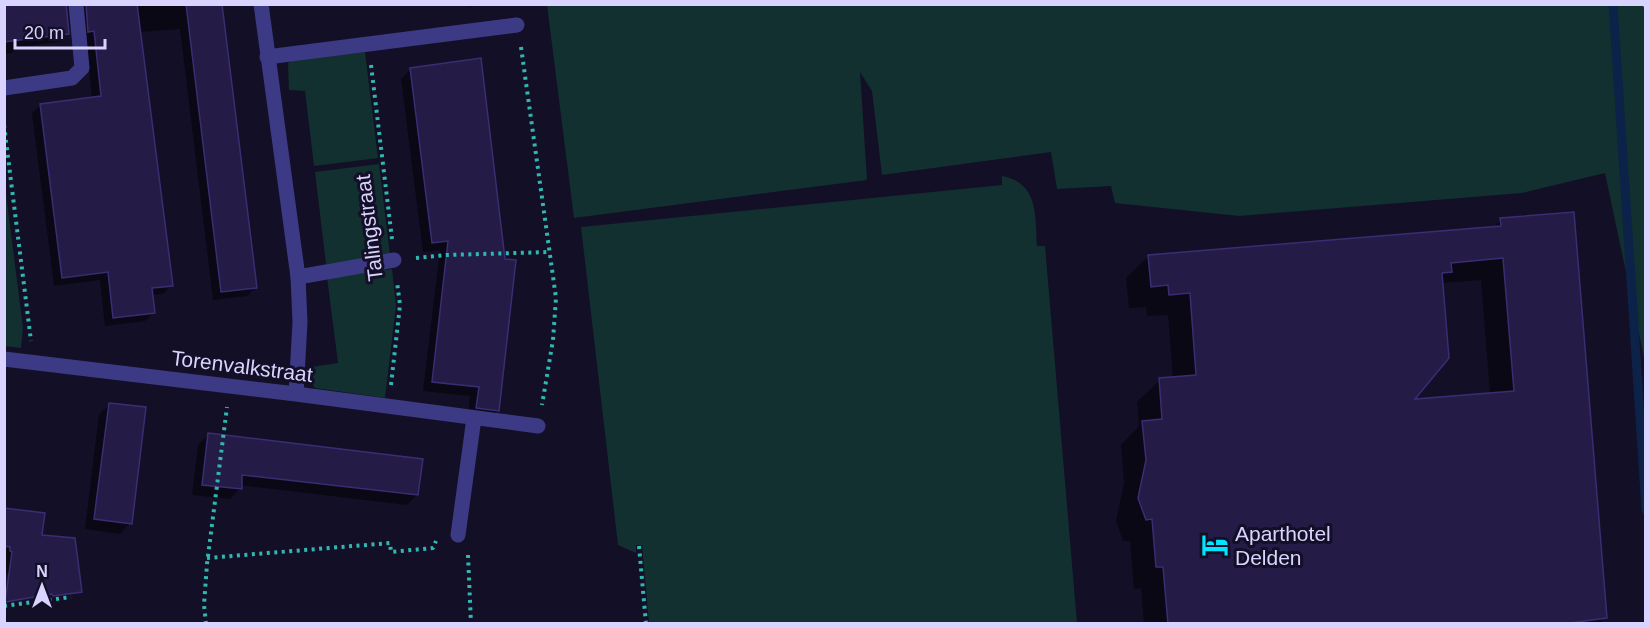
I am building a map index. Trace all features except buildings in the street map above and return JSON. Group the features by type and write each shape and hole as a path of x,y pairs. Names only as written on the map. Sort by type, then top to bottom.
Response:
{"street":[{"path":"4,88 72,78 82,68 76,4"},
{"path":"261,4 298,277 300,322 296,394"},
{"path":"267,57 518,25"},
{"path":"298,277 394,260"},
{"name":"Torenvalkstraat","path":"4,359 538,426"},
{"path":"458,535 474,418"}],"path":[{"path":"1645,4 1646,11"},
{"path":"518,25 556,298 553,340 538,426"},
{"name":"Talingstraat","path":"369,44 400,305 389,407"},
{"path":"4,125 34,362"},
{"path":"394,260 447,255 550,252"},
{"path":"206,624 204,605 207,558 230,386"},
{"path":"207,558 390,543 391,552 402,551 433,548 438,533 458,535"},
{"path":"639,546 646,624"},
{"path":"469,551 467,568 471,624"},
{"path":"4,606 71,597"}],"green space":[{"path":"547,5 1645,5 1645,362 1605,173 1522,193 1239,216 1115,203 1111,186 1057,189 1051,152 882,175 872,91 860,72 867,180 574,218"},
{"path":"365,52 378,158 314,166 305,91 289,90 288,63 295,59"},
{"path":"379,164 390,255 326,264 315,172"},
{"path":"1002,176 1014,180 1029,193 1035,213 1037,246 1045,246 1077,623 649,623 642,545 636,545 636,553 618,545 581,227 1002,185"},
{"path":"4,178 23,328 21,348 5,346"},
{"path":"392,269 396,306 385,398 315,388 309,379 311,367 338,363 327,277"}],"waterway":[{"path":"1613,4 1646,510"}],"place":[{"name":"Aparthotel Delden","path":"1215,545"}]}
